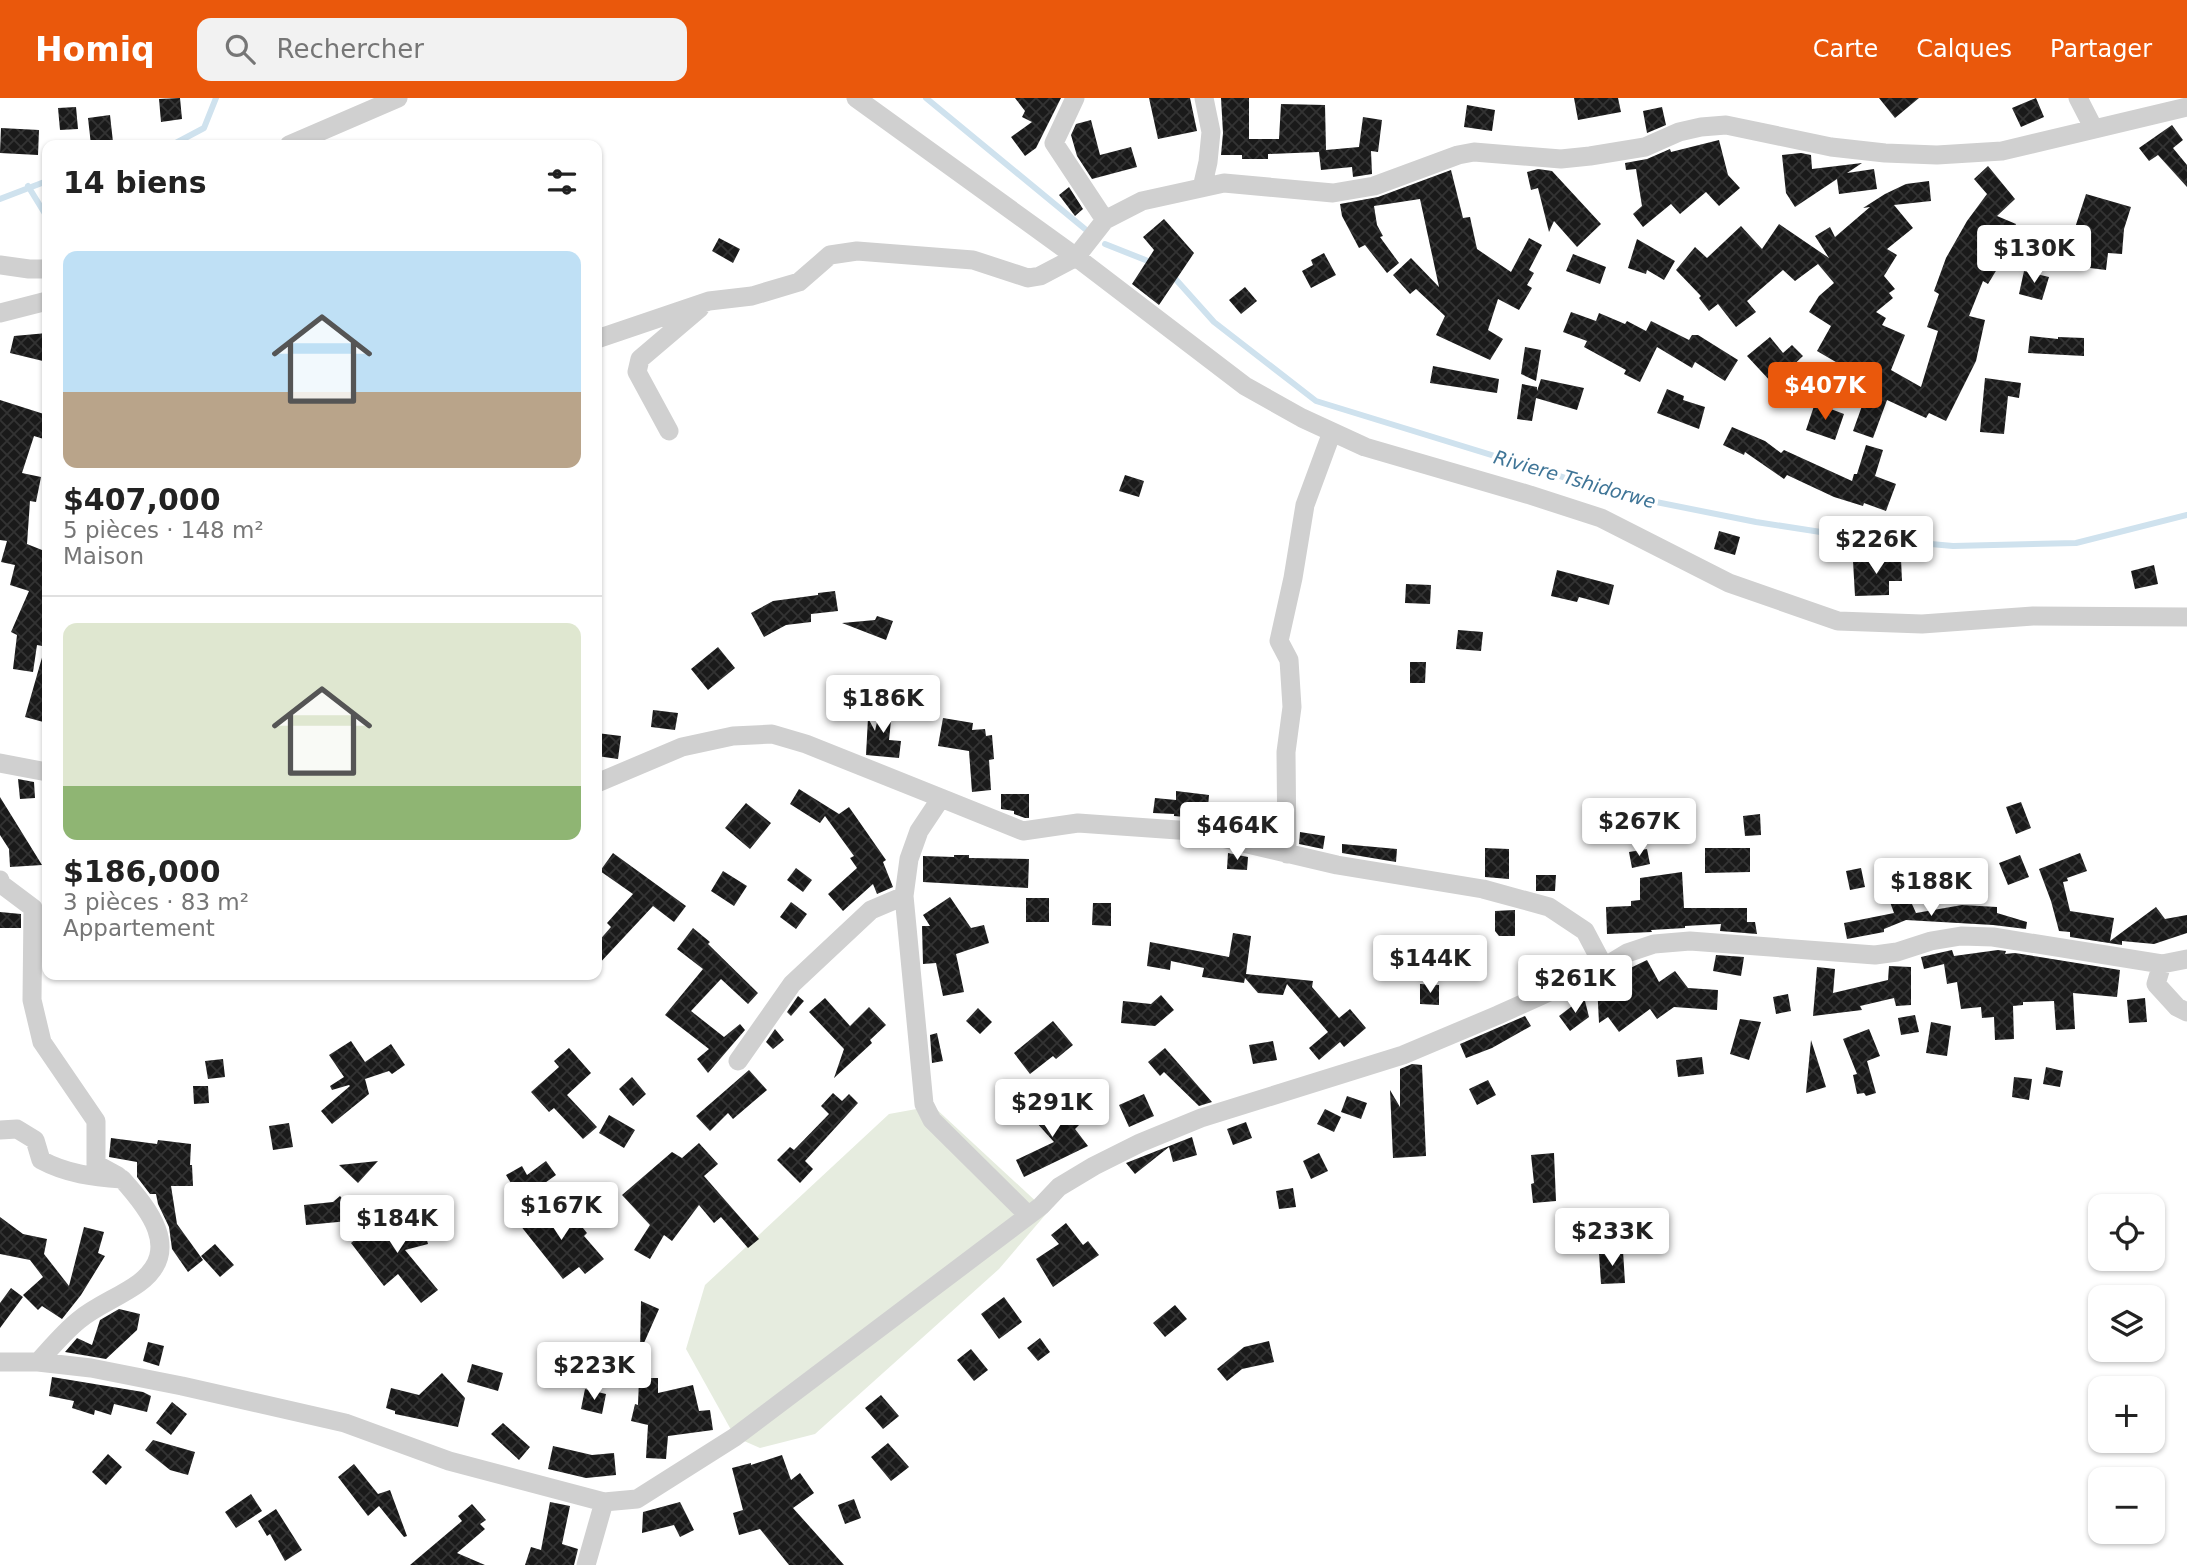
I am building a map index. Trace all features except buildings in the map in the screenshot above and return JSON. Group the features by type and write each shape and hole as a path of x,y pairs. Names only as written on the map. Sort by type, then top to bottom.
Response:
{"street":[{"path":"301,140 398,98"},
{"path":"856,98 1076,257 1245,386 1302,418 1365,447 1601,518 1729,583 1838,621 1922,624 2033,616 2187,617"},
{"path":"1075,98 1054,143 1105,220"},
{"path":"1202,188 1211,132 1204,98"},
{"path":"2078,98 2094,130"},
{"path":"602,337 709,300 752,296 799,282 830,255 858,251 973,260 1028,278 1040,276 1076,257 1105,220 1142,201 1223,183 1333,193 1374,186 1458,155 1474,152 1561,159 1590,156 1645,147 1679,132 1726,125 1831,147 1885,153 1937,155 2002,151 2187,107"},
{"path":"0,265 42,269"},
{"path":"669,431 637,372 640,359 709,300"},
{"path":"0,313 42,302"},
{"path":"1287,853 1286,752 1292,707 1290,660 1279,641 1305,505 1332,432"},
{"path":"602,781 682,747 733,736 772,734 806,744 1024,831 1078,823 1192,831 1337,865 1483,889 1549,907 1585,931 1604,967"},
{"path":"0,763 42,771"},
{"path":"941,798 919,831 909,859 904,896 924,1104 932,1119 1027,1214"},
{"path":"0,880 1,884 33,908 32,1000 43,1042 96,1121 96,1164 122,1179 147,1207 161,1238 156,1264 141,1282 80,1320 38,1362"},
{"path":"738,1060 792,984 871,910 904,896"},
{"path":"0,1362 38,1362 91,1368 345,1423 449,1461 604,1502 637,1499 735,1437 1041,1206 1059,1187 1094,1166 1140,1143 1201,1118 1403,1055 1604,967 1627,953 1654,944 1690,942 1875,956 1961,936 1993,937 2162,964 2187,959"},
{"path":"2162,964 2156,984 2177,1007 2187,1012"},
{"path":"0,1130 17,1129 35,1140 41,1160 53,1167 71,1170 86,1177 122,1179"},
{"path":"586,1565 604,1502"}],"shaded area":[{"path":"933,1106 1041,1206 1046,1214 999,1269 815,1434 760,1448 735,1437 686,1349 705,1285 889,1114"}],"waterway":[{"path":"181,140 204,128 216,98"},
{"path":"926,98 1085,229"},
{"path":"0,199 42,183"},
{"path":"28,186 42,209"},
{"name":"Riviere Tshidorwe","path":"1105,244 1153,263"},
{"name":"Riviere Tshidorwe","path":"1171,274 1214,322 1316,401 1621,495 1756,522 1853,537 1953,546 2076,543 2187,515"}]}
